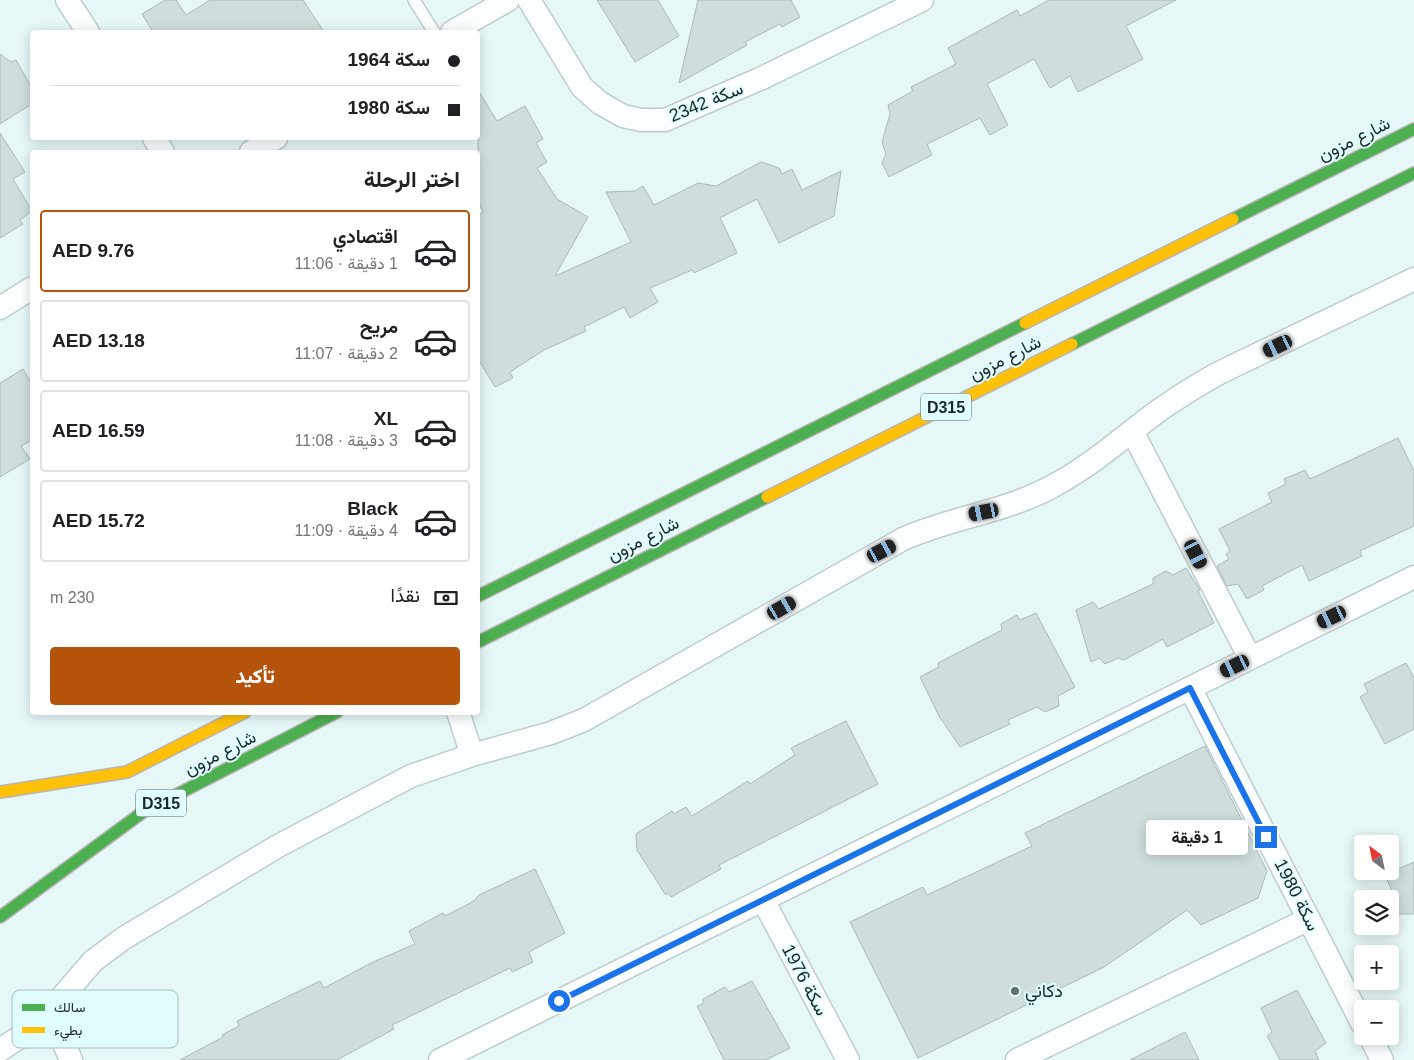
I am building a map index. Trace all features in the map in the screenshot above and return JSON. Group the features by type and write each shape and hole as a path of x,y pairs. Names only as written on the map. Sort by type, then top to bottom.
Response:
{"main road":[{"name":"شارع مزون","path":"480,595 1414,129"},
{"name":"شارع مزون","path":"480,641 1414,173"},
{"name":"شارع مزون","path":"0,792 127,772 239,715"},
{"name":"شارع مزون","path":"0,917 143,812 331,715"}],"street":[{"path":"67,0 87,30"},
{"path":"456,30 508,0"},
{"name":"سكة 2342","path":"529,0 582,87 600,103 623,116 641,120 665,120 762,78 922,0"},
{"path":"255,150 273,140"},
{"path":"68,990 93,961 124,938 269,851 350,807 411,776 472,755 551,734 584,720 903,539 948,521 996,510 1034,495 1071,475 1133,433 1160,410 1219,372 1414,278"},
{"path":"0,308 30,289"},
{"path":"1133,433 1250,658"},
{"path":"440,1060 1414,577"},
{"name":"سكة 1980","path":"1190,688 1354,1007"},
{"path":"459,715 472,755"},
{"name":"سكة 1976","path":"763,900 848,1060"},
{"path":"1017,1060 1309,919"},
{"path":"0,1050 12,1042"},
{"path":"1374,1045 1382,1060"},
{"path":"66,1048 71,1060"}],"lane":[{"path":"414,0 433,30"}],"building":[{"path":"165,0 176,0 186,15 210,0 303,0 323,30 152,30 142,14"},
{"path":"597,0 658,0 679,36 635,62"},
{"path":"698,0 791,0 800,17 782,27 780,24 745,42 747,45 679,83"},
{"path":"1049,0 1176,0 1126,26 1143,59 1078,92 1070,76 1050,88 1034,59 987,84 1008,125 990,135 980,118 927,144 932,155 889,177 882,163 886,154 882,142 890,114 888,105 913,91 911,87 956,64 948,48 1017,10 1020,16"},
{"path":"0,54 11,62 16,60 30,84 30,105 0,124"},
{"path":"480,93 497,121 525,106 543,139 536,143 547,162 537,168 557,199 588,217 555,276 631,242 606,192 635,191 643,186 654,205 698,183 716,186 761,162 779,168 782,174 792,169 802,190 841,171 834,216 779,243 757,199 720,218 737,253 694,273 692,270 650,288 658,302 630,318 624,307 584,327 586,331 544,350 510,372 513,378 495,387 480,362 480,214 483,212 480,205 480,150 478,150 478,140 480,140"},
{"path":"0,133 25,172 13,179 30,208 30,212 20,220 23,224 0,238"},
{"path":"23,369 30,381 30,441 21,446 30,459 0,477 0,383"},
{"path":"1398,438 1414,471 1414,526 1360,551 1362,556 1309,581 1302,565 1262,586 1264,590 1247,599 1238,584 1227,586 1217,566 1229,559 1226,554 1230,551 1219,529 1272,502 1268,493 1286,484 1284,479 1305,470 1310,479"},
{"path":"1186,568 1200,590 1198,591 1214,623 1167,647 1163,639 1124,660 1118,658 1105,664 1099,658 1091,662 1076,610 1093,602 1099,609 1153,584 1153,578 1166,571 1173,575"},
{"path":"1036,613 1075,687 1058,696 1059,706 1045,712 1037,707 1008,720 1010,724 960,747 939,716 920,677 939,667 938,663 1002,630 1001,624 1017,615 1020,620"},
{"path":"1406,663 1414,678 1414,729 1385,744 1360,697 1368,692 1364,684"},
{"path":"846,721 878,784 719,865 721,869 671,897 669,894 665,894 637,850 636,834 672,811 674,814 686,807 692,816 748,781 750,784 795,755 791,748"},
{"path":"1205,746 1267,871 1258,898 1201,925 1187,910 1104,967 918,1058 850,922 923,887 927,895 1032,846 1025,833"},
{"path":"1414,862 1414,914 1399,914 1399,890 1392,890 1387,880 1399,880 1399,869"},
{"path":"535,869 565,933 529,952 533,962 512,972 510,968 392,1025 394,1029 337,1060 180,1060 223,1037 222,1035 239,1026 237,1021 320,981 324,988 373,962 415,944 409,931 443,913 445,916 474,901 479,895"},
{"path":"752,981 790,1048 766,1060 724,1060 697,1006 703,1004 703,999 725,987 729,992"},
{"path":"1297,990 1326,1043 1315,1051 1319,1060 1280,1060 1267,1036 1272,1032 1261,1008"},
{"path":"1185,1032 1199,1060 1130,1060"}],"traffic: fast":[{"path":"1233,219 1414,129"},
{"path":"1072,344 1414,173"},
{"path":"480,595 1025,323"},
{"path":"480,641 767,497"},
{"path":"0,917 143,812 331,715"}],"traffic: slow":[{"path":"1025,323 1233,219"},
{"path":"767,497 1072,344"},
{"path":"0,792 127,772 239,715"}],"place":[{"name":"دكاني","path":"1015,991"}],"route":[{"path":"559,1001 1190,688 1266,837"}]}
